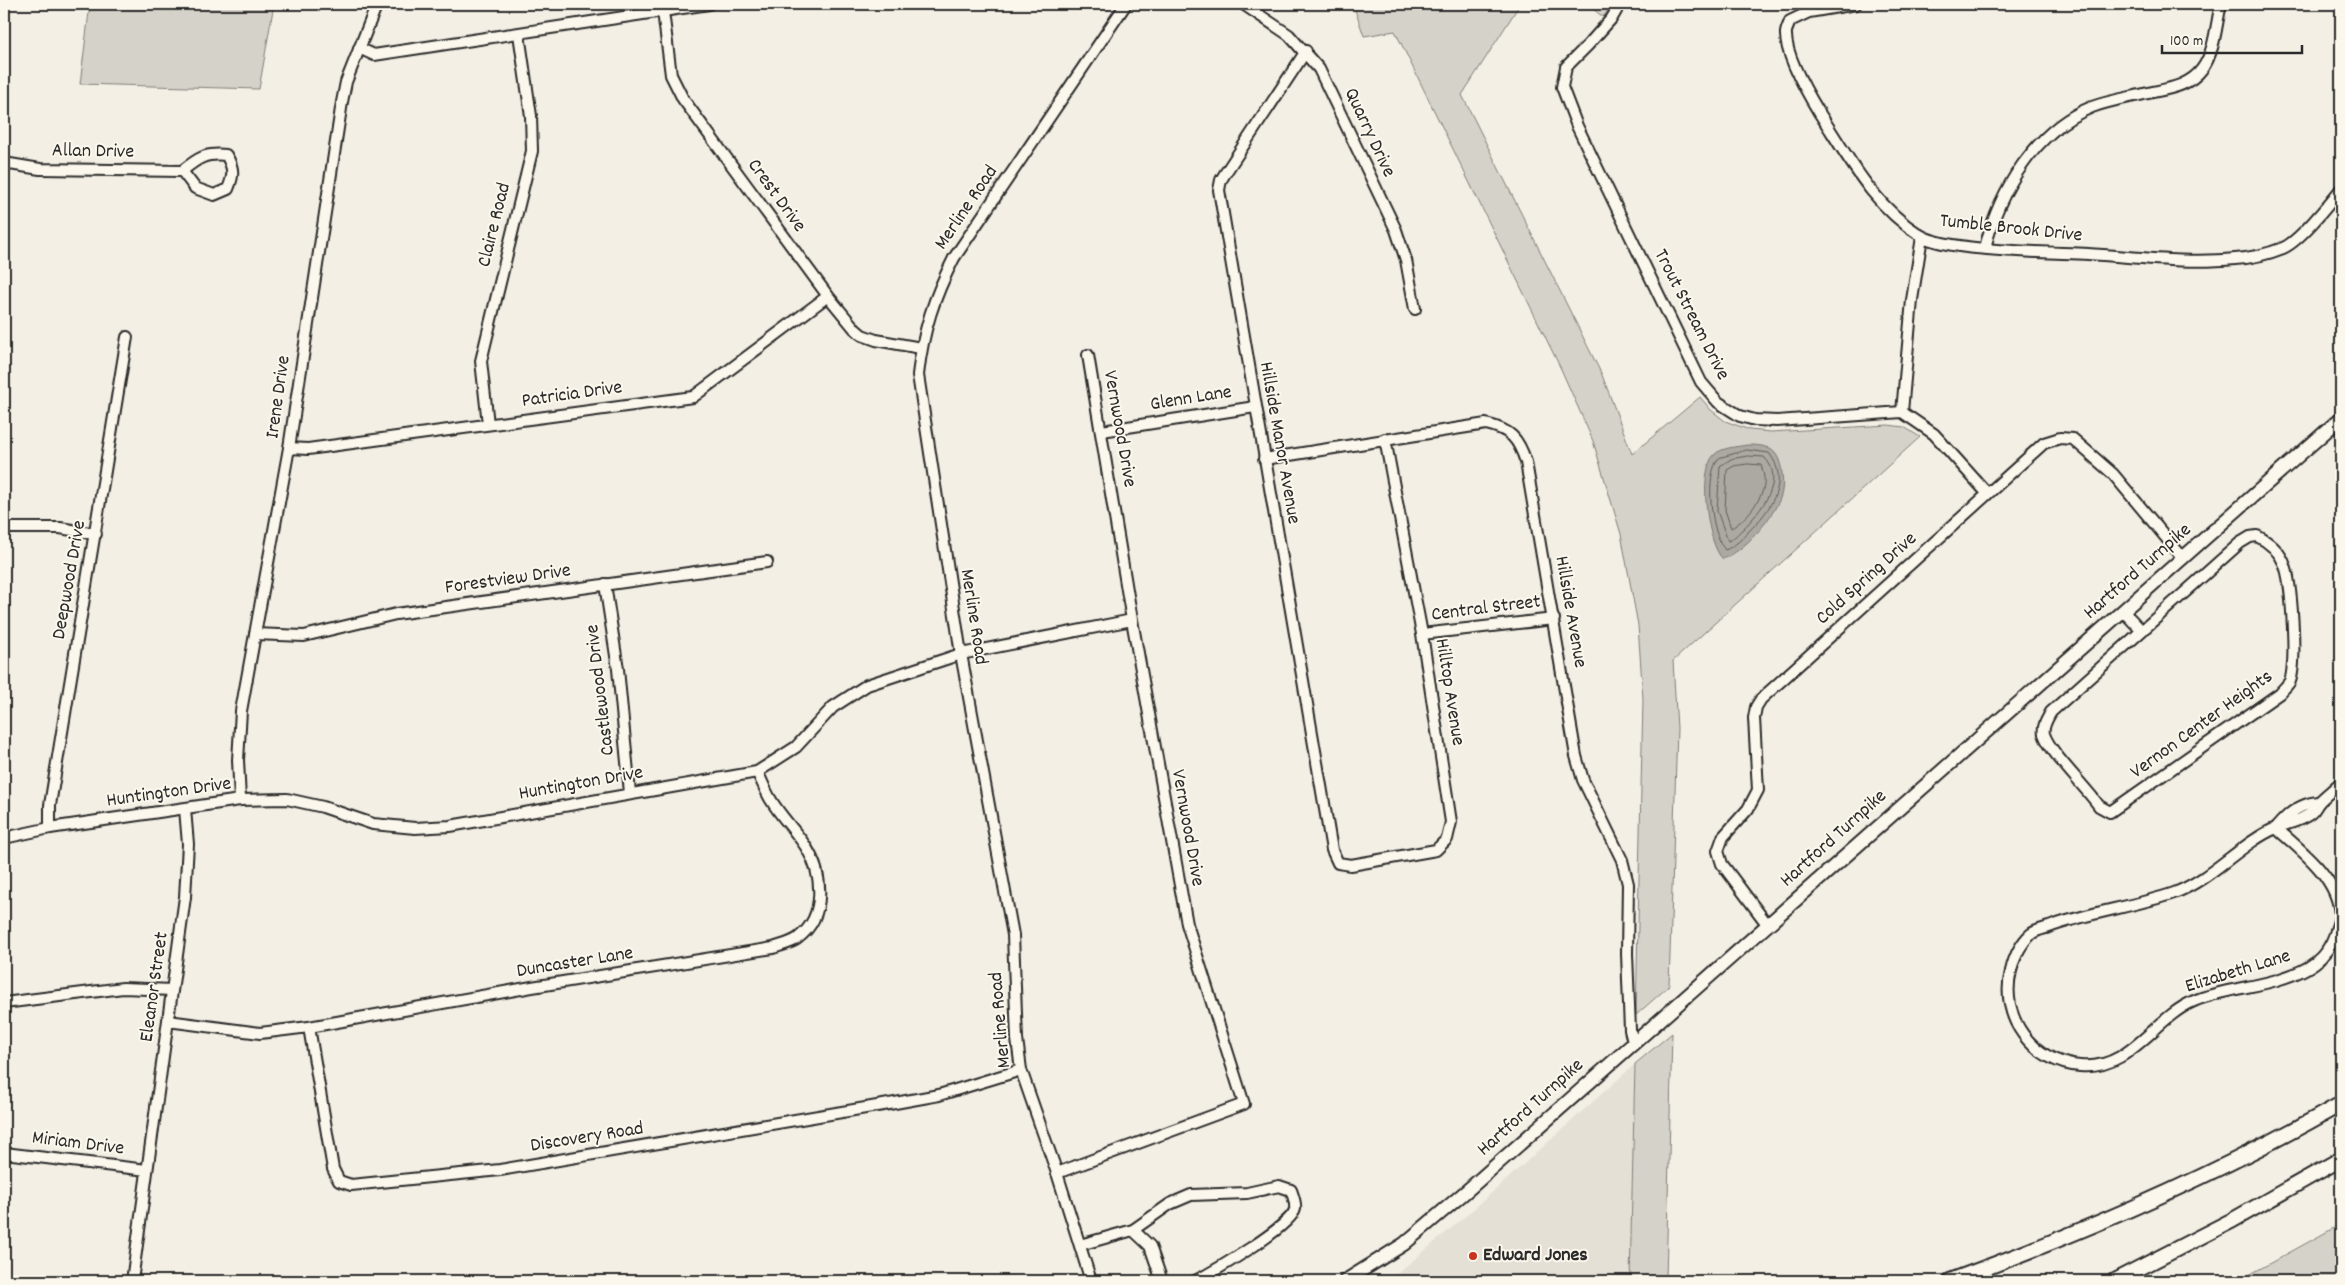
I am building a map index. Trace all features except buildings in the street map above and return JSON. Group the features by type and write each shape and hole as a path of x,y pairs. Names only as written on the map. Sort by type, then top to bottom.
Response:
{"highway":[{"path":"1950,1281 2056,1241 2166,1194 2247,1156 2341,1104"},
{"path":"2114,1281 2234,1220 2341,1158"}],"main road":[{"name":"Hartford Turnpike","path":"1346,1281 1404,1244 1470,1188 2341,418"}],"street":[{"name":"Irene Drive","path":"240,800 238,760 241,710 289,448 344,89 377,4"},
{"path":"359,48 374,55 709,4"},
{"name":"Quarry Drive","path":"1243,4 1289,35 1306,51 1319,69 1396,230 1406,260 1415,309"},
{"name":"Trout Stream Drive","path":"1620,4 1606,25 1566,66 1562,87 1577,126 1701,382 1718,402 1740,416 1755,420 1777,421 1902,412"},
{"name":"Tumble Brook Drive","path":"1856,4 1809,12 1790,21 1785,35 1791,58 1816,107 1866,186 1883,207 1922,237 1949,244 1985,248 2199,260 2236,259 2264,254 2286,247 2341,189"},
{"path":"1985,248 1998,208 2025,161 2039,144 2053,131 2092,107 2185,84 2202,69 2212,47 2221,4"},
{"name":"Merline Road","path":"1091,1281 1021,1070 1017,1040 1013,936 961,654 918,374 924,330 937,291 954,258 1123,5"},
{"name":"Crest Drive","path":"663,11 671,75 683,99 828,296 862,335 876,340 921,348"},
{"name":"Claire Road","path":"488,424 481,361 532,151 532,124 519,34"},
{"name":"Hillside Manor Avenue","path":"1306,51 1221,180 1219,190 1332,850 1338,863"},
{"path":"210,153 226,155 232,165 233,178 228,189 214,195 195,188 182,171 196,160 210,153"},
{"name":"Allan Drive","path":"4,163 40,169 182,171"},
{"path":"1922,237 1912,300 1902,412 1934,434 1987,493"},
{"name":"Patricia Drive","path":"289,448 308,449 693,396 828,296"},
{"name":"Deepwood Drive","path":"50,828 50,805 127,337"},
{"name":"Vernwood Drive","path":"1057,1174 1244,1104 1187,924 1132,620 1088,355"},
{"name":"Glenn Lane","path":"1102,431 1255,407"},
{"name":"Hillside Avenue","path":"1264,459 1385,438 1486,424 1500,427 1519,442 1526,462 1580,772 1622,860 1628,884 1627,954 1633,1042"},
{"name":"Hilltop Avenue","path":"1338,863 1351,865 1436,850 1447,839 1451,822 1422,634 1385,438"},
{"name":"Cold Spring Drive","path":"1767,924 1722,864 1718,851 1723,837 1748,809 1758,790 1754,718 1756,708 1761,699 1987,493 2044,443 2060,438 2073,440 2113,474 2183,558"},
{"path":"4,528 60,528 96,534"},
{"name":"Vernon Center Heights","path":"2257,536 2266,541 2277,550 2284,563 2290,583 2293,664 2289,682 2280,693 2110,812 2099,806 2061,759 2043,733 2044,724 2052,712 2141,630 2240,543 2250,537 2257,536"},
{"name":"Forestview Drive","path":"255,634 304,636 396,614 767,562"},
{"name":"Castlewood Drive","path":"605,584 618,669 630,793"},
{"path":"2123,611 2141,630"},
{"name":"Central Street","path":"1422,634 1554,619"},
{"name":"Huntington Drive","path":"4,838 50,828 240,800 287,799 323,807 373,824 415,828 450,826 758,772 796,747 834,707 867,686 961,654 1132,620"},
{"name":"Duncaster Lane","path":"168,1021 260,1033 309,1027 532,987 774,948 797,939 810,927 817,913 820,893 815,865 805,846 771,800 758,772"},
{"name":"Elizabeth Lane","path":"2276,828 2314,862 2333,890 2340,917 2330,949 2313,966 2283,978 2195,1000 2172,1013 2148,1037 2124,1055 2105,1064 2081,1066 2052,1059 2030,1043 2013,1021 2007,987 2014,956 2032,933 2070,919 2129,906 2177,892 2276,828 2285,817 2306,803 2319,802 2341,782"},
{"name":"Eleanor Street","path":"132,1281 186,897 188,844 185,809"},
{"path":"4,1003 123,988 172,990"},
{"name":"Discovery Road","path":"309,1027 333,1169 339,1181 351,1185 500,1170 930,1097 1021,1070"},
{"name":"Miriam Drive","path":"4,1153 147,1170"},
{"path":"1080,1245 1133,1230 1170,1204 1191,1195 1247,1193 1279,1186 1290,1190 1294,1199 1295,1210 1286,1222 1223,1267 1195,1281"},
{"path":"1133,1230 1150,1246 1162,1281"}],"shaded area":[{"path":"90,4 274,4 259,89 80,84"},
{"path":"1353,4 1520,4 1462,95 1602,375 1632,454 1700,397 1711,410 1725,421 1750,430 1771,432 1888,425 1904,427 1920,437 1673,661 1677,728 1669,986 1636,1015 1643,699 1638,625 1621,534 1593,441 1561,369 1395,31 1364,36"},
{"path":"1587,4 1613,4 1603,17"},
{"path":"1672,1033 1666,1281 1630,1281 1635,1064"},
{"path":"1635,1064 1630,1281 1385,1281 1396,1275 1476,1207"},
{"path":"2341,1224 2341,1281 2238,1281"}],"water":[{"path":"1747,445 1769,448 1777,455 1782,471 1782,493 1775,509 1763,526 1740,549 1723,559 1717,551 1709,524 1706,508 1706,476 1709,463 1717,452"}],"place":[{"name":"Edward Jones","path":"1473,1256"}]}
